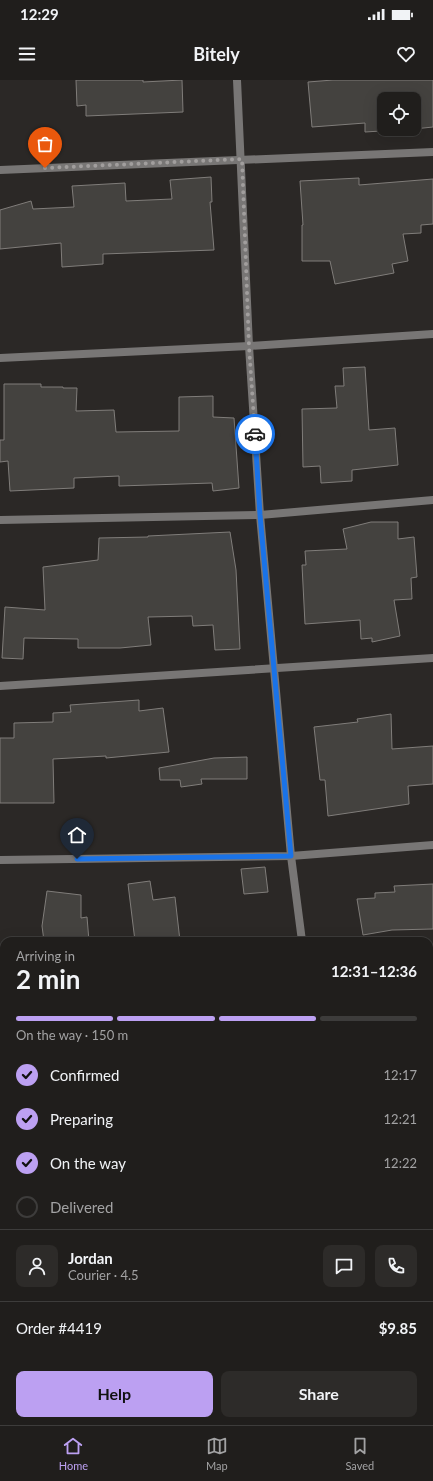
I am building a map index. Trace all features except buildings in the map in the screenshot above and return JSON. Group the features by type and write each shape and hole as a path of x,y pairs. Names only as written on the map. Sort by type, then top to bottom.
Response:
{"street":[{"path":"237,80 242,159 249,346 260,515 291,856 301,937"},
{"path":"0,170 433,152"},
{"path":"0,358 249,346 433,334"},
{"path":"0,520 260,515 433,500"},
{"path":"0,686 274,667 433,658"},
{"path":"0,860 291,856 433,845"}],"way so far":[{"path":"45,168 242,159 249,346 255,434"}],"route":[{"path":"77,859 291,856 260,515 255,434"}]}
